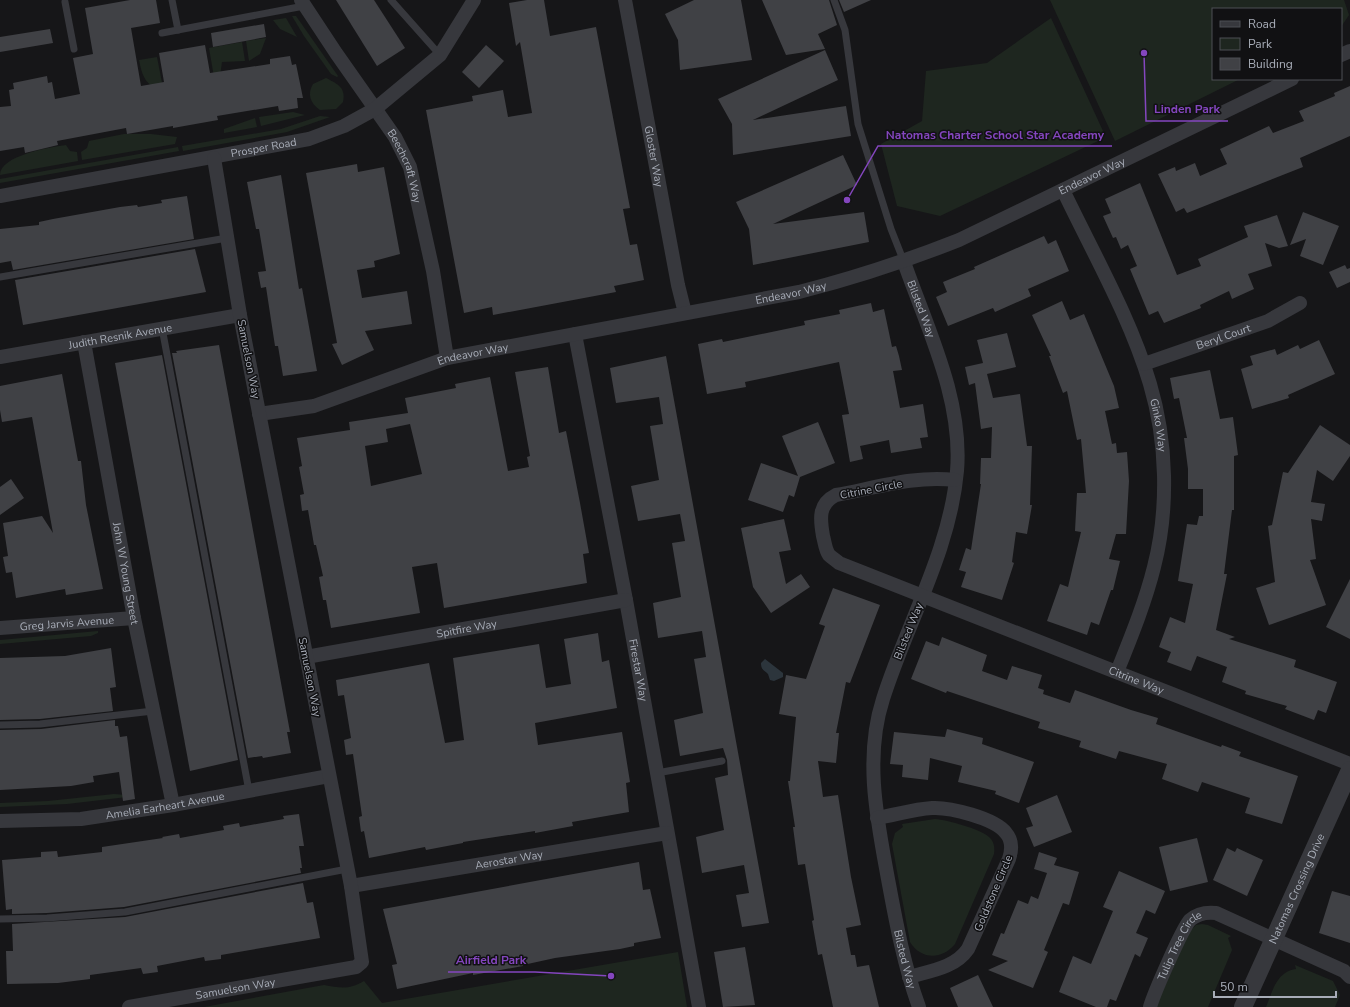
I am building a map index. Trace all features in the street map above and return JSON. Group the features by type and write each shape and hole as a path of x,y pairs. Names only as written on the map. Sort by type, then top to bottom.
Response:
{"street":[{"name":"Prosper Road","path":"0,196 214,158 309,139 344,126 375,108 440,56 474,0"},
{"name":"Gloster Way","path":"626,0 684,313"},
{"name":"Beechcraft Way","path":"302,3 395,137 410,168 433,272 447,358"},
{"name":"Endeavor Way","path":"260,414 314,406 447,358 799,292 849,280 904,262 959,240 1290,80"},
{"name":"Samuelson Way","path":"129,1007 356,967 362,962 351,886 240,315 214,158"},
{"name":"Ginko Way","path":"1063,190 1130,330 1144,364 1158,417 1162,449 1164,481 1161,527 1155,565 1144,603 1117,672"},
{"name":"Bilsted Way","path":"904,262 944,374 953,410 957,441 956,487 947,531 882,701 876,732 873,764 877,818 897,930 909,977 919,1007"},
{"name":"Beryl Court","path":"1144,364 1268,321 1300,303"},
{"name":"Judith Resnik Avenue","path":"0,357 162,327 240,315"},
{"name":"Firestar Way","path":"575,334 626,600 667,833 700,1007"},
{"name":"John W Young Street","path":"84,342 134,618 173,805"},
{"name":"Citrine Circle","path":"922,596 839,563 830,556 826,549 820,521 821,512 830,498 836,495 920,480 940,478 955,480"},
{"name":"Citrine Way","path":"922,596 1350,764"},
{"name":"Spitfire Way","path":"306,657 626,600"},
{"name":"Greg Jarvis Avenue","path":"0,628 134,618"},
{"name":"Natomas Crossing Drive","path":"1243,1007 1350,770"},
{"name":"Amelia Earheart Avenue","path":"0,821 81,819 173,805 329,776"},
{"name":"Goldstone Circle","path":"877,818 931,808 947,808 966,812 998,826 1006,833 1011,843 1009,859 963,957 954,964 909,977"},
{"name":"Aerostar Way","path":"351,886 667,833"},
{"name":"Tulip Tree Circle","path":"1150,1007 1186,926 1197,915 1206,912 1216,914 1274,939 1344,971 1350,977"}],"lane":[{"path":"172,0 178,30"},
{"path":"391,0 440,56"},
{"path":"834,0 845,30 858,124 891,229 904,262"},
{"path":"65,2 74,49"},
{"path":"162,33 302,3"},
{"path":"0,277 227,238"},
{"path":"162,327 249,791"},
{"path":"0,725 40,724 153,711"},
{"path":"657,773 722,761"},
{"path":"0,919 47,918 125,912 347,869"}],"green space":[{"path":"1050,0 1344,0 1349,15 1342,26 1342,8 1212,8 1212,80 1238,80 1115,141"},
{"path":"292,16 296,16 338,76 337,77 331,74 304,36"},
{"path":"286,18 297,37 280,29 273,20"},
{"path":"1051,18 1103,131 1098,141 940,216 897,206 881,144 922,121 926,71 987,63"},
{"path":"266,38 260,54 249,61 246,41"},
{"path":"242,42 245,61 222,62 220,76 215,83 209,48"},
{"path":"157,57 164,93 146,81 139,60"},
{"path":"326,78 340,87 343,93 343,102 336,109 320,110 310,98 310,91 313,84"},
{"path":"293,112 305,115 261,126 259,117"},
{"path":"320,116 330,117 287,132 183,151 182,146 281,129"},
{"path":"255,118 257,127 224,133 224,129"},
{"path":"124,134 151,134 177,137 175,144 82,160 81,152 87,148 89,141"},
{"path":"66,145 70,151 77,152 78,161 0,175 2,168 8,162 17,157 39,150"},
{"path":"178,147 179,151 0,183 0,179"},
{"path":"98,631 98,633 91,636 0,644 0,640"},
{"path":"114,794 126,795 127,797 67,804 0,807 0,803 48,801"},
{"path":"935,819 964,825 985,834 992,840 994,845 994,854 955,944 944,953 932,956 920,952 910,942 892,844 895,833 903,827 902,824"},
{"path":"1196,925 1208,925 1231,936 1228,938 1232,950 1208,1007 1156,1007 1187,934"},
{"path":"678,952 687,1007 204,1007 324,985 349,987 364,981 382,1003"},
{"path":"1295,965 1333,981 1340,995 1335,1007 1266,1007 1276,983 1284,974 1296,969"}],"shaded area":[{"path":"765,659 783,673 783,677 774,681 770,680 768,674 763,670 761,663"}],"building":[{"path":"130,0 156,0 160,23 131,28 141,86 164,82 159,53 205,45 210,73 270,64 270,59 290,56 292,65 296,64 303,98 297,98 298,108 279,111 278,106 217,116 218,120 127,134 126,128 57,141 58,145 25,153 24,147 0,151 0,107 11,106 9,90 14,89 13,83 47,76 48,83 52,82 55,99 80,94 73,58 93,54 85,8"},
{"path":"336,0 374,0 405,48 377,66"},
{"path":"527,0 544,0 550,36 596,27 630,208 623,209 630,245 637,244 644,280 614,286 616,292 493,315 492,307 464,313 426,110 473,101 472,96 503,90 508,117 532,113 520,42 516,46 509,3"},
{"path":"694,0 741,0 752,60 680,70 678,40 665,14"},
{"path":"762,0 829,0 837,25 818,34 825,49 786,55"},
{"path":"839,0 871,0 844,12"},
{"path":"264,24 266,37 213,47 211,33"},
{"path":"50,29 53,43 0,52 0,37"},
{"path":"486,45 504,61 479,88 462,72"},
{"path":"825,50 838,80 753,120 846,106 851,136 733,155 732,124 718,99"},
{"path":"1350,86 1350,136 1300,158 1303,167 1187,213 1184,208 1176,212 1158,174 1175,167 1176,171 1195,163 1200,176 1227,164 1220,149 1269,126 1273,133 1304,121 1299,111 1335,96 1334,93"},
{"path":"843,155 857,185 773,224 864,212 869,242 753,265 749,229 736,202"},
{"path":"357,164 358,172 384,167 400,254 374,261 375,267 357,270 362,298 407,291 412,324 365,331 374,350 342,365 332,344 337,343 306,173"},
{"path":"281,175 299,289 302,288 317,371 283,376 278,346 275,346 266,287 261,288 258,272 266,271 259,229 256,229 247,182"},
{"path":"1140,183 1177,275 1201,266 1198,259 1248,237 1244,226 1277,215 1288,246 1279,248 1265,243 1272,266 1248,274 1254,289 1232,299 1229,291 1200,305 1201,308 1164,323 1158,311 1149,315 1130,269 1137,266 1128,245 1121,249 1116,237 1113,238 1103,216 1111,213 1105,199"},
{"path":"187,196 194,239 13,270 11,261 0,263 0,229 39,225 39,222 53,219 120,207 137,205 138,207 162,203 161,200"},
{"path":"1303,212 1339,226 1323,265 1300,256 1306,239 1290,245"},
{"path":"1044,236 1048,244 1056,240 1069,271 1028,289 1031,296 995,312 993,308 948,326 936,297 947,292 943,282 975,269 974,267"},
{"path":"195,249 206,292 23,325 15,280"},
{"path":"1345,265 1347,269 1350,268 1350,282 1337,288 1329,272"},
{"path":"1062,301 1070,320 1084,314 1114,386 1119,408 1105,411 1112,444 1116,443 1117,453 1127,452 1129,481 1126,534 1116,534 1109,559 1120,561 1113,590 1111,590 1099,625 1091,622 1087,635 1047,621 1060,584 1068,587 1081,532 1075,531 1077,493 1086,493 1081,439 1077,440 1067,391 1063,393 1049,356 1051,356 1032,315"},
{"path":"871,303 873,312 884,309 892,347 896,346 899,356 902,370 893,371 900,408 923,404 928,437 920,438 922,448 891,453 889,440 860,446 863,459 850,462 842,415 849,414 839,362 745,382 746,387 707,394 698,344 722,339 723,342 805,325 804,321 840,314 839,310"},
{"path":"1007,333 1016,367 987,374 993,398 1020,394 1027,446 1032,446 1030,505 1032,505 1027,534 1016,532 1012,562 1014,563 1002,600 961,587 966,572 959,570 966,548 971,550 981,484 981,458 991,458 992,427 981,429 975,383 969,385 965,367 983,363 977,340"},
{"path":"1319,340 1335,374 1288,395 1289,398 1252,409 1241,369 1253,365 1250,356 1275,349 1277,355 1298,345 1300,349"},
{"path":"219,345 290,732 287,732 291,753 263,758 262,756 248,758 172,353 177,353 176,351"},
{"path":"162,355 238,760 190,771 115,363"},
{"path":"666,356 769,923 742,927 736,895 749,893 744,865 702,873 696,837 724,830 715,778 728,775 727,760 723,748 680,756 674,720 703,713 694,659 706,657 702,631 658,638 653,603 681,597 672,543 685,541 680,514 638,521 631,486 659,480 650,426 663,424 659,397 616,403 610,368"},
{"path":"548,367 559,433 566,431 580,503 589,553 583,554 587,583 444,608 437,563 412,567 420,613 331,628 326,600 323,600 319,577 323,576 316,545 314,545 308,510 302,511 300,495 304,494 299,467 302,466 297,438 350,430 349,422 408,413 405,398 456,388 455,384 490,377 508,471 529,467 527,457 530,456 515,372","holes":["410,424 422,474 371,486 365,446 388,442 386,429"]},
{"path":"1210,370 1220,419 1233,417 1238,455 1234,456 1234,510 1232,510 1224,574 1227,574 1216,630 1235,637 1229,639 1296,660 1294,667 1337,682 1326,713 1318,710 1314,720 1285,709 1287,706 1245,694 1246,691 1222,682 1227,667 1197,656 1191,671 1167,662 1171,652 1159,647 1170,617 1185,623 1193,584 1178,581 1187,524 1197,525 1199,516 1203,516 1203,489 1188,489 1188,469 1184,438 1187,438 1179,398 1174,399 1170,378"},
{"path":"62,374 78,461 81,461 86,505 103,589 66,595 65,589 16,598 12,572 6,573 3,557 8,556 3,523 42,516 53,533 32,417 2,422 0,410 0,386"},
{"path":"818,422 835,463 800,477 794,497 789,495 783,512 748,500 761,463 798,476 782,436"},
{"path":"1320,425 1350,445 1350,456 1333,481 1317,470 1311,502 1325,504 1322,521 1311,519 1316,559 1310,560 1326,605 1269,625 1256,588 1275,582 1268,526 1272,525 1283,472 1288,473"},
{"path":"11,479 24,498 0,515 0,487"},
{"path":"784,519 791,550 779,552 786,584 801,574 810,587 771,613 753,587 741,528"},
{"path":"1350,579 1350,639 1326,627"},
{"path":"833,588 880,605 850,683 846,682 836,733 839,733 836,763 818,761 823,797 838,795 851,877 861,925 846,928 851,955 855,955 857,967 869,965 879,1007 833,1007 822,954 818,955 805,864 798,865 793,827 795,827 788,781 790,781 796,717 779,714 786,675 806,679 825,626 819,624"},
{"path":"598,633 602,662 609,660 617,708 535,723 538,745 622,732 630,782 626,783 629,812 572,822 573,826 535,833 535,831 463,842 426,850 425,847 369,858 364,831 361,832 359,817 362,816 353,754 346,755 344,740 351,738 344,695 338,696 336,680 429,663 445,743 464,740 453,658 539,644 546,688 571,684 564,639"},
{"path":"942,637 987,655 982,671 1007,680 1012,666 1042,675 1038,688 1044,690 1043,694 1070,703 1075,690 1158,718 1156,724 1221,747 1222,745 1241,752 1239,756 1298,776 1282,824 1245,813 1250,798 1202,782 1198,792 1162,779 1167,764 1119,751 1116,759 1079,747 1081,741 1038,728 1040,722 947,691 946,693 911,679 926,641 939,646"},
{"path":"111,648 116,687 110,688 113,711 40,719 0,720 0,658 65,656"},
{"path":"115,720 115,726 118,726 120,737 127,736 135,799 123,801 119,772 93,776 94,782 71,786 0,790 0,730 41,729"},
{"path":"947,729 983,738 982,744 1034,762 1019,803 995,794 996,791 958,782 962,766 930,758 928,780 902,777 903,765 890,764 894,732 945,737"},
{"path":"1057,795 1072,832 1034,847 1026,828 1033,826 1026,808"},
{"path":"299,814 304,846 299,846 302,868 300,868 301,873 124,907 12,914 12,909 6,910 2,860 41,857 41,852 57,851 58,857 102,852 102,847 163,838 162,837 179,834 180,838 224,830 223,826 239,823 240,827 284,819 283,816"},
{"path":"1197,838 1208,882 1170,891 1159,847"},
{"path":"1227,848 1235,852 1237,848 1263,860 1247,896 1213,880"},
{"path":"1039,852 1057,858 1054,865 1079,872 1069,905 1063,903 1044,950 1048,952 1033,988 988,970 1008,961 992,955 1001,933 1004,934 1018,900 1028,904 1031,896 1038,899 1047,873 1034,869"},
{"path":"639,862 643,890 650,889 661,938 634,943 634,946 620,949 555,958 523,966 473,975 473,973 397,989 392,965 397,964 383,909"},
{"path":"1119,871 1165,891 1155,914 1146,910 1136,933 1148,938 1140,957 1135,954 1116,1001 1110,999 1107,1007 1096,1007 1059,992 1073,956 1091,964 1113,911 1103,907"},
{"path":"303,883 307,903 313,902 320,938 221,955 221,959 205,961 204,957 157,966 158,972 143,974 141,968 90,975 90,979 58,983 7,984 6,951 13,951 12,924 125,917"},
{"path":"1332,891 1350,896 1350,943 1319,933"},
{"path":"745,947 755,1005 723,1007 714,952"},
{"path":"978,975 993,1007 958,1007 950,988"}],"place":[{"name":"Linden Park","path":"1144,53"},
{"name":"Natomas Charter School Star Academy","path":"847,200"},
{"name":"Airfield Park","path":"611,976"}]}
